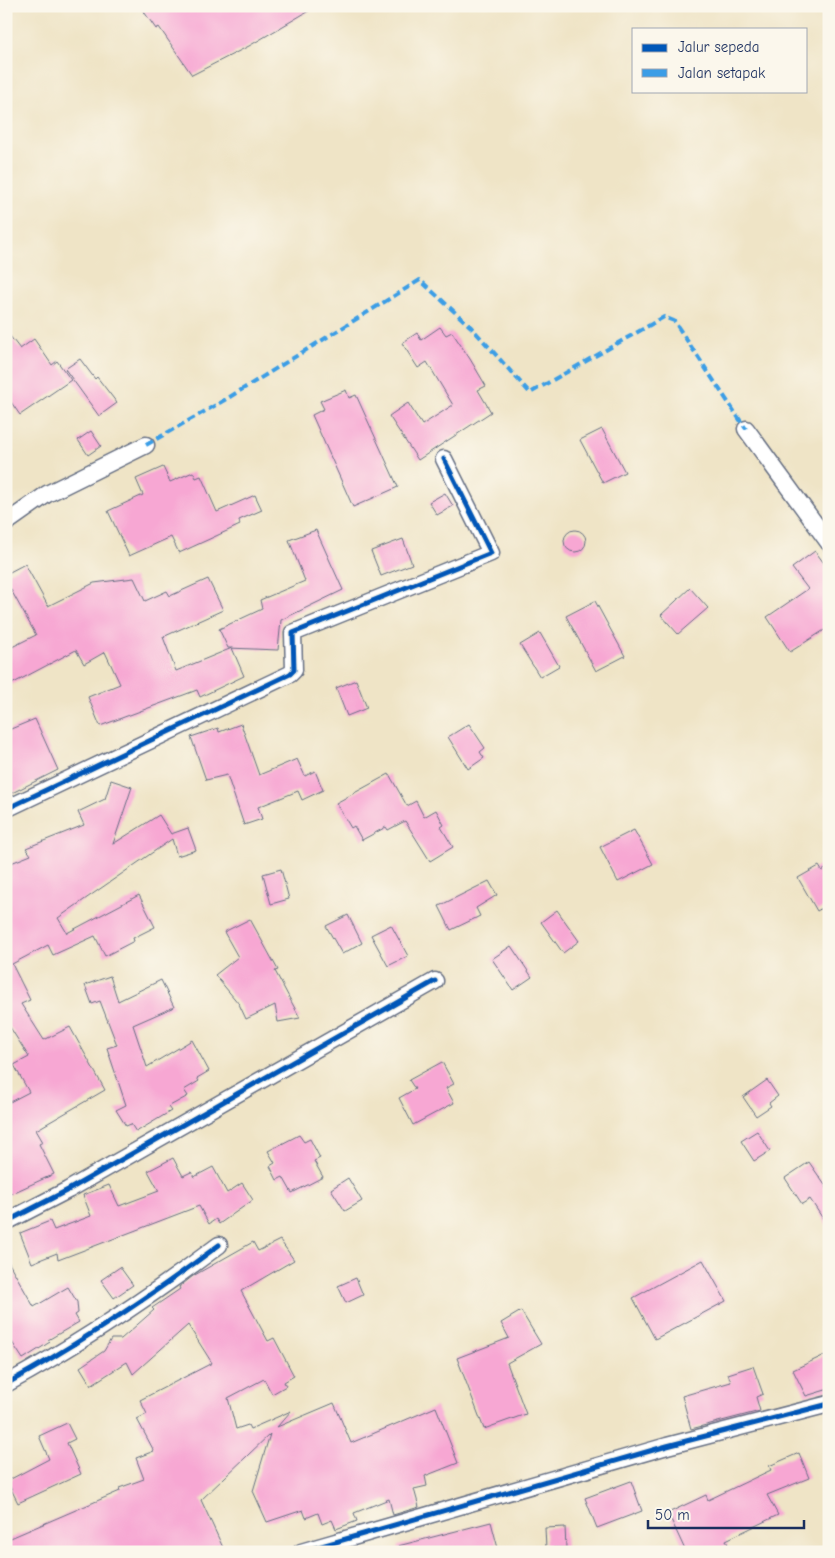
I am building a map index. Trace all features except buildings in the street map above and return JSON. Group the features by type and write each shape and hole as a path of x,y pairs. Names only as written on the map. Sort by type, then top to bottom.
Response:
{"street":[{"path":"746,429 829,543"},
{"path":"6,523 46,494 146,445"},
{"path":"6,809 290,674 294,670 295,661 293,633 491,553 444,459"},
{"path":"6,1222 68,1190 435,982"},
{"path":"6,1384 61,1354 149,1297 219,1245"},
{"path":"301,1552 667,1446 829,1404"}],"marked path":[{"path":"146,445 228,398 420,280 471,327 530,393 664,317 674,321 746,429"}],"cycle path":[{"path":"6,809 290,674 294,670 293,633 491,553 444,459"},
{"path":"6,1222 68,1190 435,981"},
{"path":"6,1384 115,1318 219,1245"},
{"path":"301,1552 667,1446 829,1404"}]}
